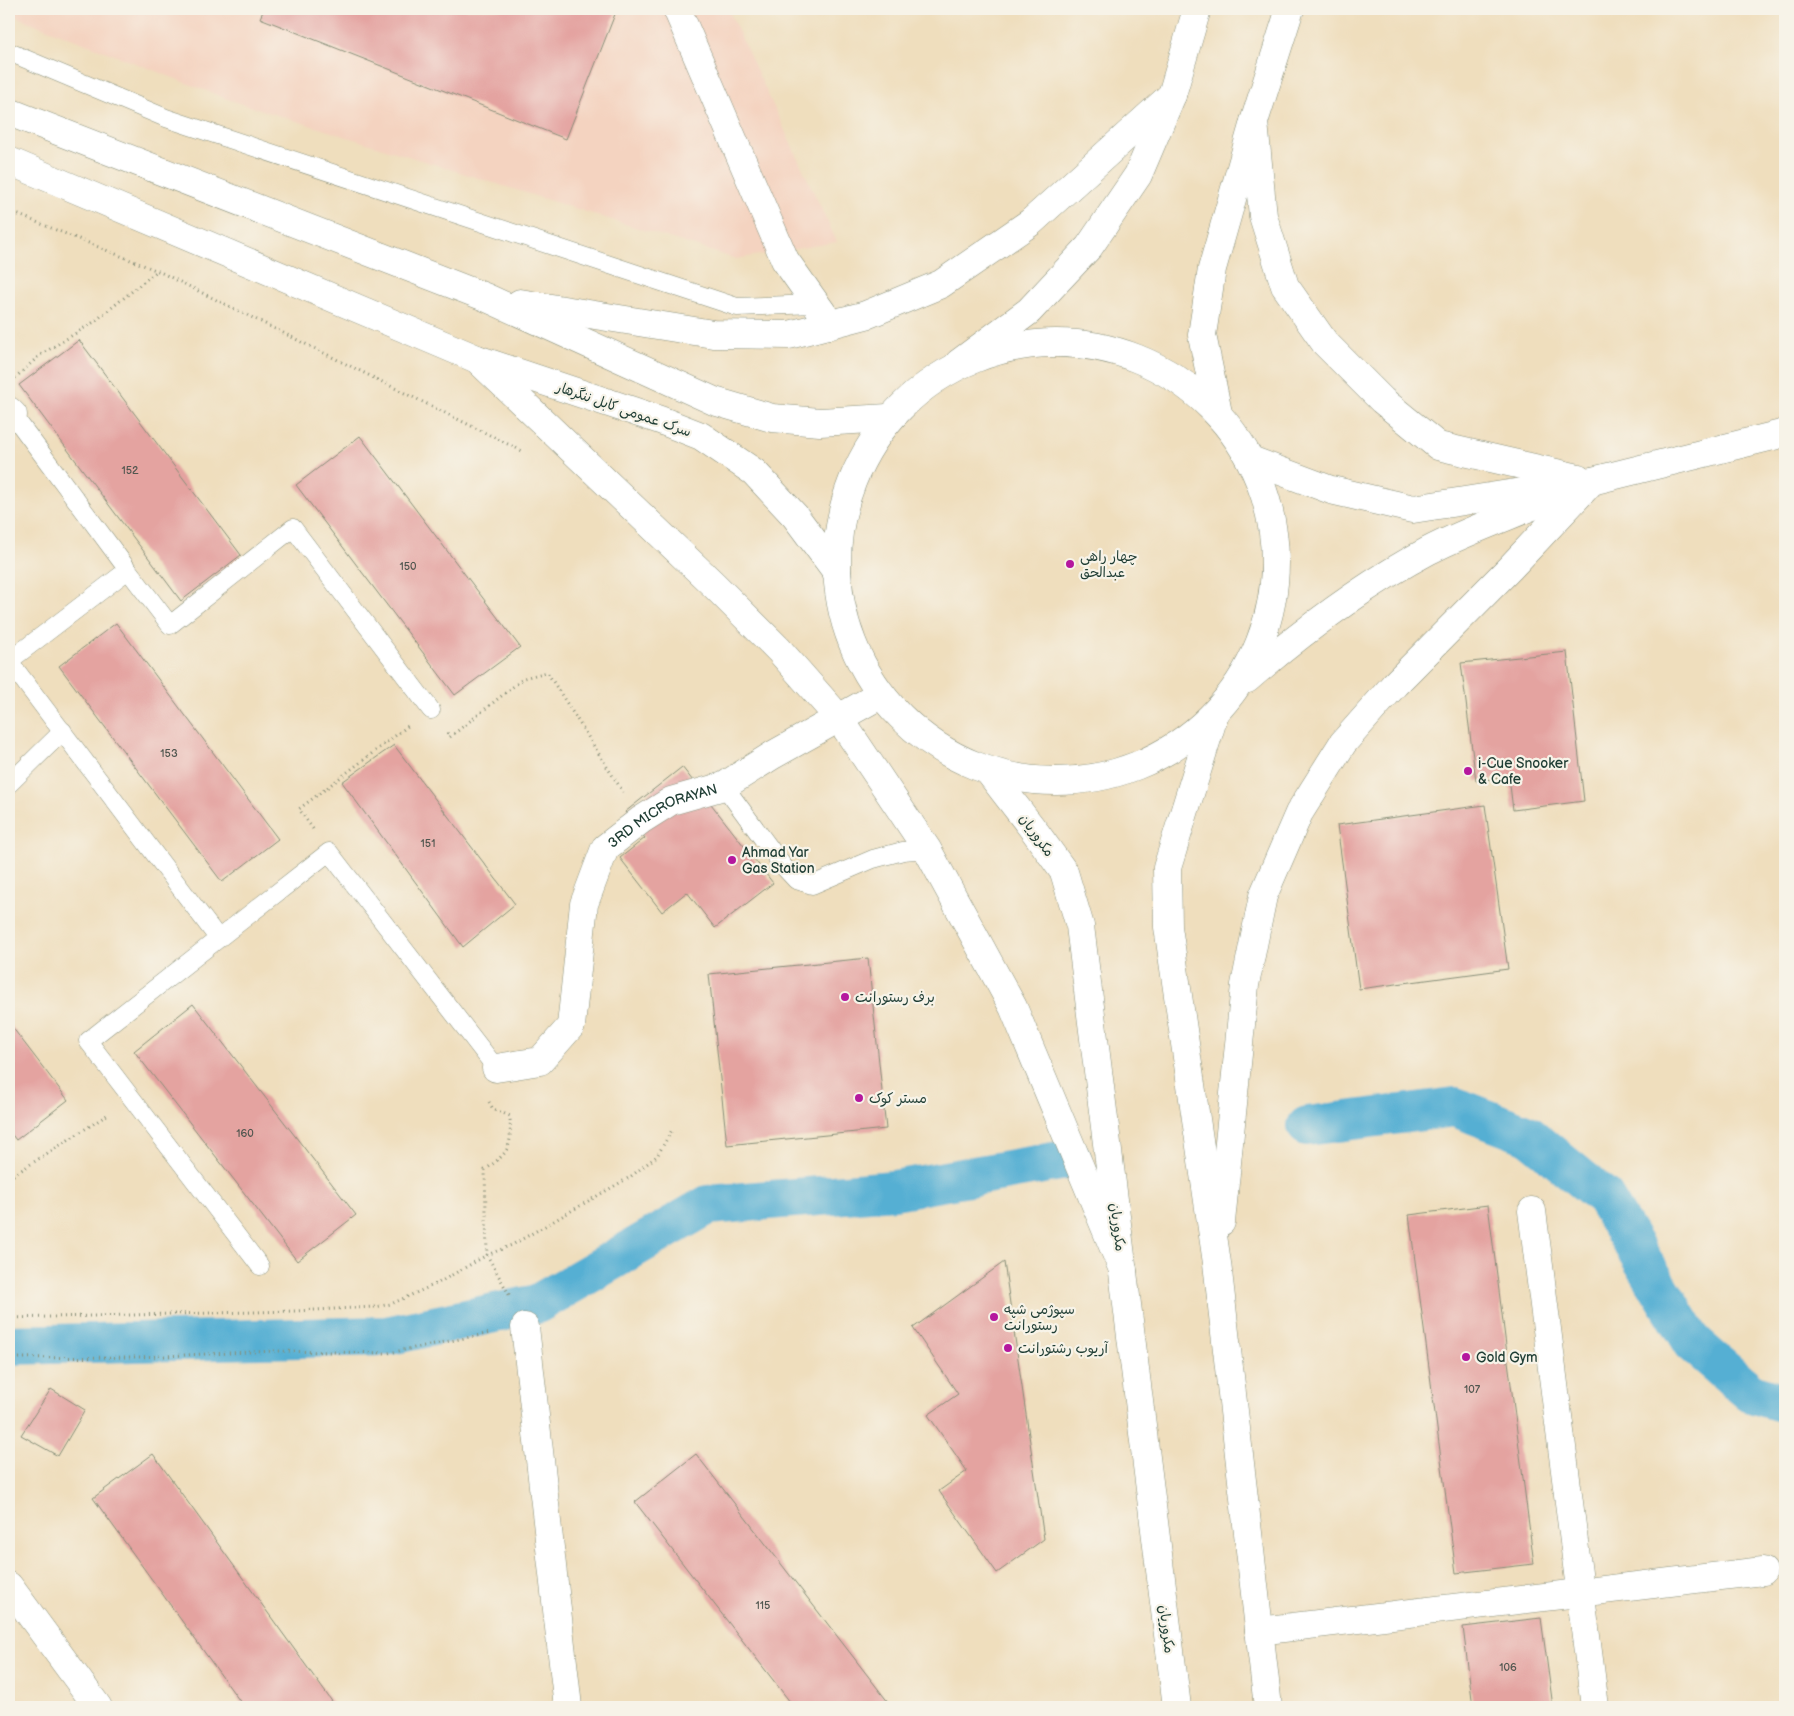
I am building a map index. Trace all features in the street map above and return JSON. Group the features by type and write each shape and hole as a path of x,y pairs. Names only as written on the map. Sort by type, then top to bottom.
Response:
{"main road":[{"path":"677,9 785,260 823,314"},
{"path":"1197,9 1172,95 1138,175 1089,247 1029,311 960,363 917,390 888,418 858,464 840,516 836,571 849,636 880,695 929,742 989,772 1049,783 1110,776 1166,753 1214,716 1238,686 1297,636 1361,591 1428,551 1592,481"},
{"path":"1218,413 1202,335 1212,269 1254,122 1290,9"},
{"path":"485,298 713,334 789,335 823,314 866,315 941,284 1031,222 1172,95"},
{"path":"9,112 485,298 714,401 772,418 820,422 888,418"},
{"path":"1254,122 1265,225 1285,286 1325,342 1382,400 1438,446 1592,481"},
{"name":"سرک عمومی کابل ننگرهار","path":"9,161 477,359 660,420 701,436 754,472 795,516 836,571"},
{"path":"960,363 1026,343 1097,346 1163,370 1218,413 1251,460 1271,516 1276,575 1265,633 1238,686"},
{"path":"477,359 714,585 779,650 838,718 927,849 1013,1007 1123,1270"},
{"path":"1251,460 1331,490 1413,509 1592,481 1785,433"},
{"path":"1217,1263 1245,985 1263,896 1299,813 1343,743 1395,684 1510,568 1592,481"},
{"name":"3RD MICRORAYAN","path":"496,1068 540,1061 571,1026 584,904 605,848 641,820 671,801 724,786 773,755 880,695"},
{"path":"1214,716 1167,868 1168,927 1217,1263 1268,1707"},
{"name":"مکروریان","path":"989,772 1064,872 1080,926 1177,1707"},
{"path":"1532,1211 1595,1707"},
{"path":"525,1327 568,1707"},
{"path":"1259,1631 1763,1571"},
{"path":"9,1586 98,1707"}],"lane":[{"path":"9,52 166,118 736,307 823,314"},
{"path":"10,415 170,625 293,528 431,710"},
{"path":"128,570 9,661 218,938"},
{"path":"9,784 63,732"},
{"path":"724,786 783,866 796,880 812,885 831,879 873,859 903,851 927,849"},
{"path":"260,1266 88,1041 329,852 496,1068"}],"path":[{"path":"9,210 158,271 529,454"},
{"path":"9,384 40,355 94,322 158,271"},
{"path":"329,852 299,809 378,746 431,710 450,737 524,678 547,672 641,820"},
{"path":"496,1068 479,1087 493,1109 510,1116 511,1141 506,1154 485,1170 487,1255 504,1282"},
{"path":"9,1178 132,1099"},
{"path":"9,1318 149,1316 375,1308 392,1304 438,1284 487,1255 512,1245 630,1177 657,1156 672,1130"},
{"path":"9,1358 140,1357 274,1351 388,1354 525,1327"}],"shaded area":[{"path":"9,9 728,9 837,242 736,259 230,100 9,14"}],"building":[{"path":"264,9 617,9 566,139 260,18"},
{"path":"79,340 241,555 181,601 19,385"},
{"path":"360,436 520,647 455,695 296,485"},
{"path":"116,623 278,839 222,882 59,666"},
{"path":"1567,652 1584,801 1513,810 1509,777 1476,781 1461,663"},
{"path":"394,745 515,904 463,947 342,782"},
{"path":"682,767 773,883 715,928 687,892 662,912 620,858 645,838 625,812"},
{"path":"1485,805 1508,969 1359,989 1337,825"},
{"path":"868,958 886,1129 727,1145 709,974"},
{"path":"193,1004 356,1215 297,1261 134,1051"},
{"path":"9,1023 68,1100 16,1140 9,1131"},
{"path":"1488,1205 1534,1564 1456,1573 1409,1215"},
{"path":"1004,1262 1044,1539 997,1573 939,1491 967,1471 928,1415 958,1394 913,1328"},
{"path":"51,1389 85,1410 58,1456 21,1435"},
{"path":"153,1454 336,1707 244,1707 93,1498"},
{"path":"696,1454 892,1707 794,1707 635,1502"},
{"path":"1541,1618 1553,1707 1473,1707 1463,1627"}],"waterway":[{"path":"1307,1126 1455,1107 1528,1135 1604,1197 1693,1343 1751,1393 1785,1403"},
{"path":"9,1345 386,1336 537,1304 708,1205 894,1190 1071,1159"}],"place":[{"name":"چهار راهی عبدالحق","path":"1070,564"},
{"name":"i-Cue Snooker & Cafe","path":"1468,771"},
{"name":"Ahmad Yar Gas Station","path":"732,860"},
{"name":"برف رستورانت","path":"845,997"},
{"name":"مستر کوک","path":"859,1098"},
{"name":"سپوژمی شپه رستورانت","path":"994,1317"},
{"name":"آریوب رشتورانت","path":"1008,1348"},
{"name":"Gold Gym","path":"1466,1357"}]}
